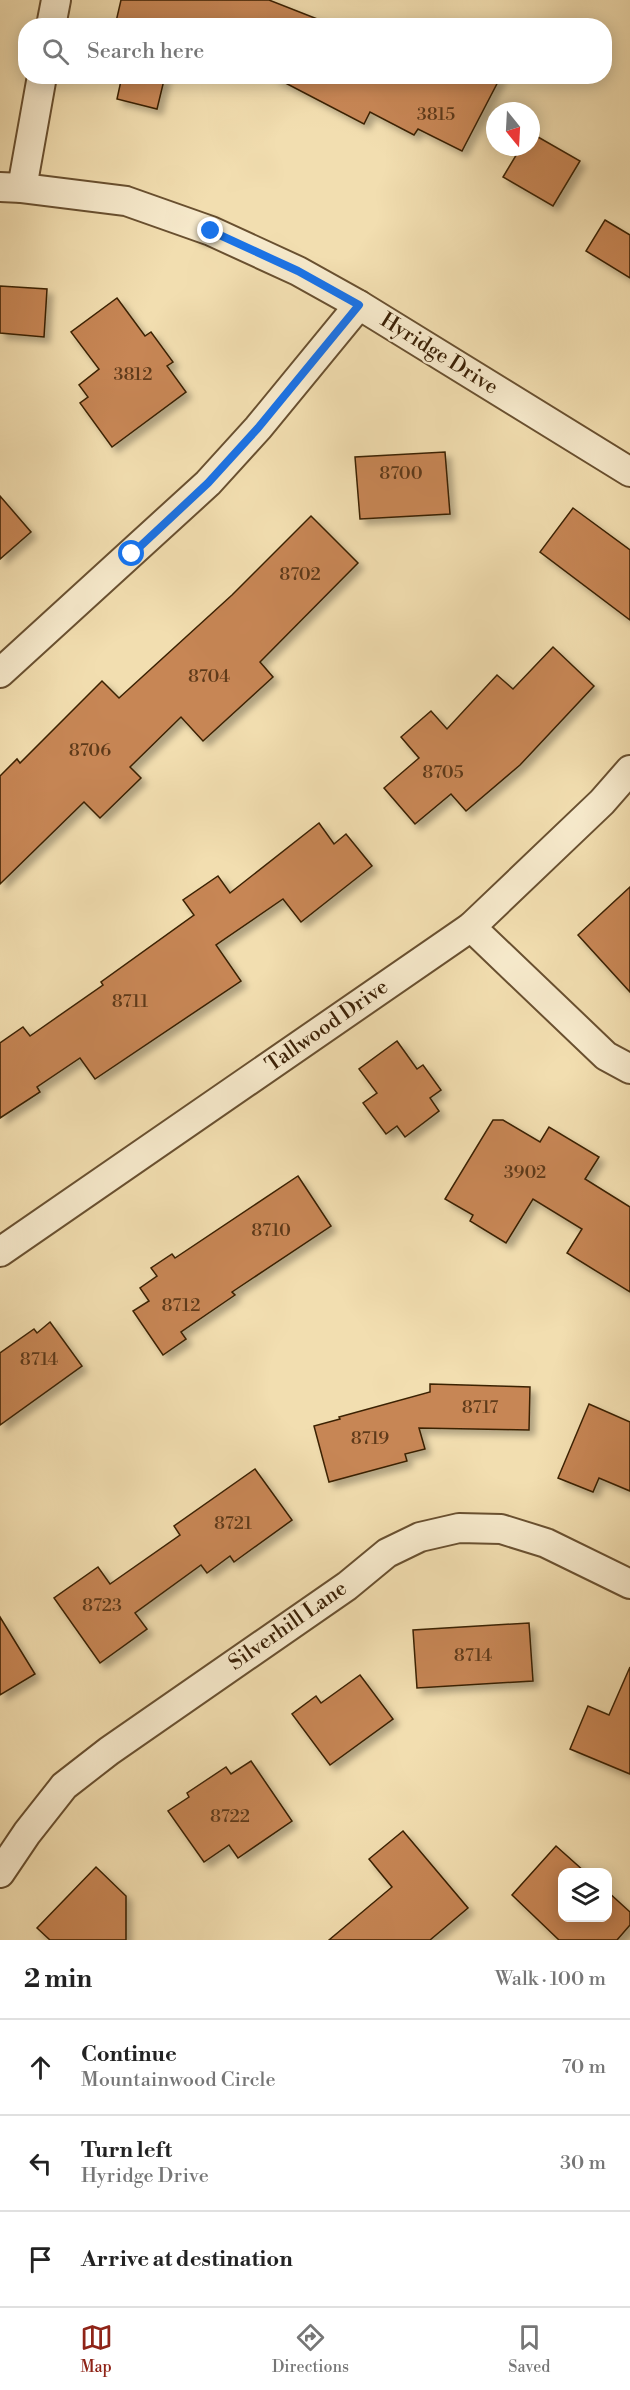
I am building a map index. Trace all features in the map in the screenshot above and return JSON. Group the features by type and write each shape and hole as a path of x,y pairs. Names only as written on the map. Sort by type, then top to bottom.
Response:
{"street":[{"path":"53,18 56,0"},
{"path":"11,187 40,84"},
{"name":"Hyridge Drive","path":"11,187 126,201 211,231 298,271 359,305 630,472"},
{"path":"0,673 208,483 258,428 359,305"},
{"name":"Tallwood Drive","path":"0,1252 471,927 602,802 630,770"},
{"path":"471,927 606,1056 630,1069"},
{"name":"Silverhill Lane","path":"0,1873 64,1785 109,1751 347,1586 387,1553 420,1538 459,1528 501,1529 546,1544 630,1584"}],"building":[{"path":"121,0 269,0 315,18 117,18"},
{"path":"120,84 163,84 157,109 117,99"},
{"path":"287,84 497,84 462,151 418,129 414,135 370,112 364,124"},
{"path":"540,138 580,161 553,206 503,177 516,156 540,156"},
{"path":"605,220 630,235 630,278 586,251"},
{"path":"0,286 47,289 44,337 0,333"},
{"path":"117,298 145,336 151,332 173,362 167,366 186,392 112,447 80,403 88,397 79,385 99,369 71,332"},
{"path":"445,452 450,514 360,519 355,457"},
{"path":"0,496 31,532 0,559"},
{"path":"573,508 630,550 630,620 540,552"},
{"path":"311,516 358,563 260,662 273,677 203,741 181,717 130,767 141,778 100,818 84,802 0,884 0,776 17,759 20,763 102,681 119,698 232,595"},
{"path":"553,647 594,686 520,765 466,811 451,794 415,824 384,788 419,758 401,737 431,711 447,729 497,675 513,689"},
{"path":"319,823 334,844 346,834 372,866 301,922 283,899 216,945 241,981 95,1079 80,1058 37,1087 40,1092 0,1118 0,1043 23,1027 30,1036 103,985 101,982 194,915 183,900 218,876 230,893"},
{"path":"630,887 630,992 578,935"},
{"path":"397,1041 417,1069 423,1065 441,1090 430,1098 439,1111 405,1137 397,1126 386,1134 363,1103 377,1093 359,1069"},
{"path":"493,1120 503,1120 540,1142 549,1127 599,1157 585,1179 630,1207 630,1292 567,1253 582,1229 533,1199 506,1243 470,1221 473,1215 445,1199"},
{"path":"298,1176 331,1226 232,1292 235,1295 181,1332 186,1339 163,1355 133,1311 149,1301 140,1288 157,1276 151,1268 172,1254 175,1258"},
{"path":"50,1322 82,1366 0,1425 0,1353 34,1329 37,1333"},
{"path":"430,1384 530,1387 529,1430 419,1428 425,1449 405,1454 407,1461 329,1482 314,1426 430,1392"},
{"path":"589,1404 630,1422 630,1491 599,1478 593,1492 558,1478"},
{"path":"255,1469 292,1520 234,1562 230,1556 207,1573 201,1565 135,1613 147,1629 100,1663 54,1598 98,1567 110,1584 180,1535 174,1526"},
{"path":"0,1617 35,1674 0,1695"},
{"path":"529,1623 533,1681 417,1688 413,1630"},
{"path":"630,1667 630,1774 570,1749 588,1706 609,1715"},
{"path":"360,1675 393,1719 330,1765 292,1714 316,1696 321,1703"},
{"path":"251,1761 292,1821 238,1858 229,1845 204,1862 168,1811 189,1797 187,1793 226,1767 231,1774"},
{"path":"403,1831 468,1908 430,1940 329,1940 392,1887 369,1859"},
{"path":"556,1846 581,1868 558,1868 558,1922 612,1922 612,1896 630,1912 630,1925 617,1940 559,1940 512,1895"},
{"path":"96,1867 126,1896 126,1940 50,1940 37,1928"}],"route":[{"path":"132,554 208,483 258,428 359,305 298,271 211,231"}]}
